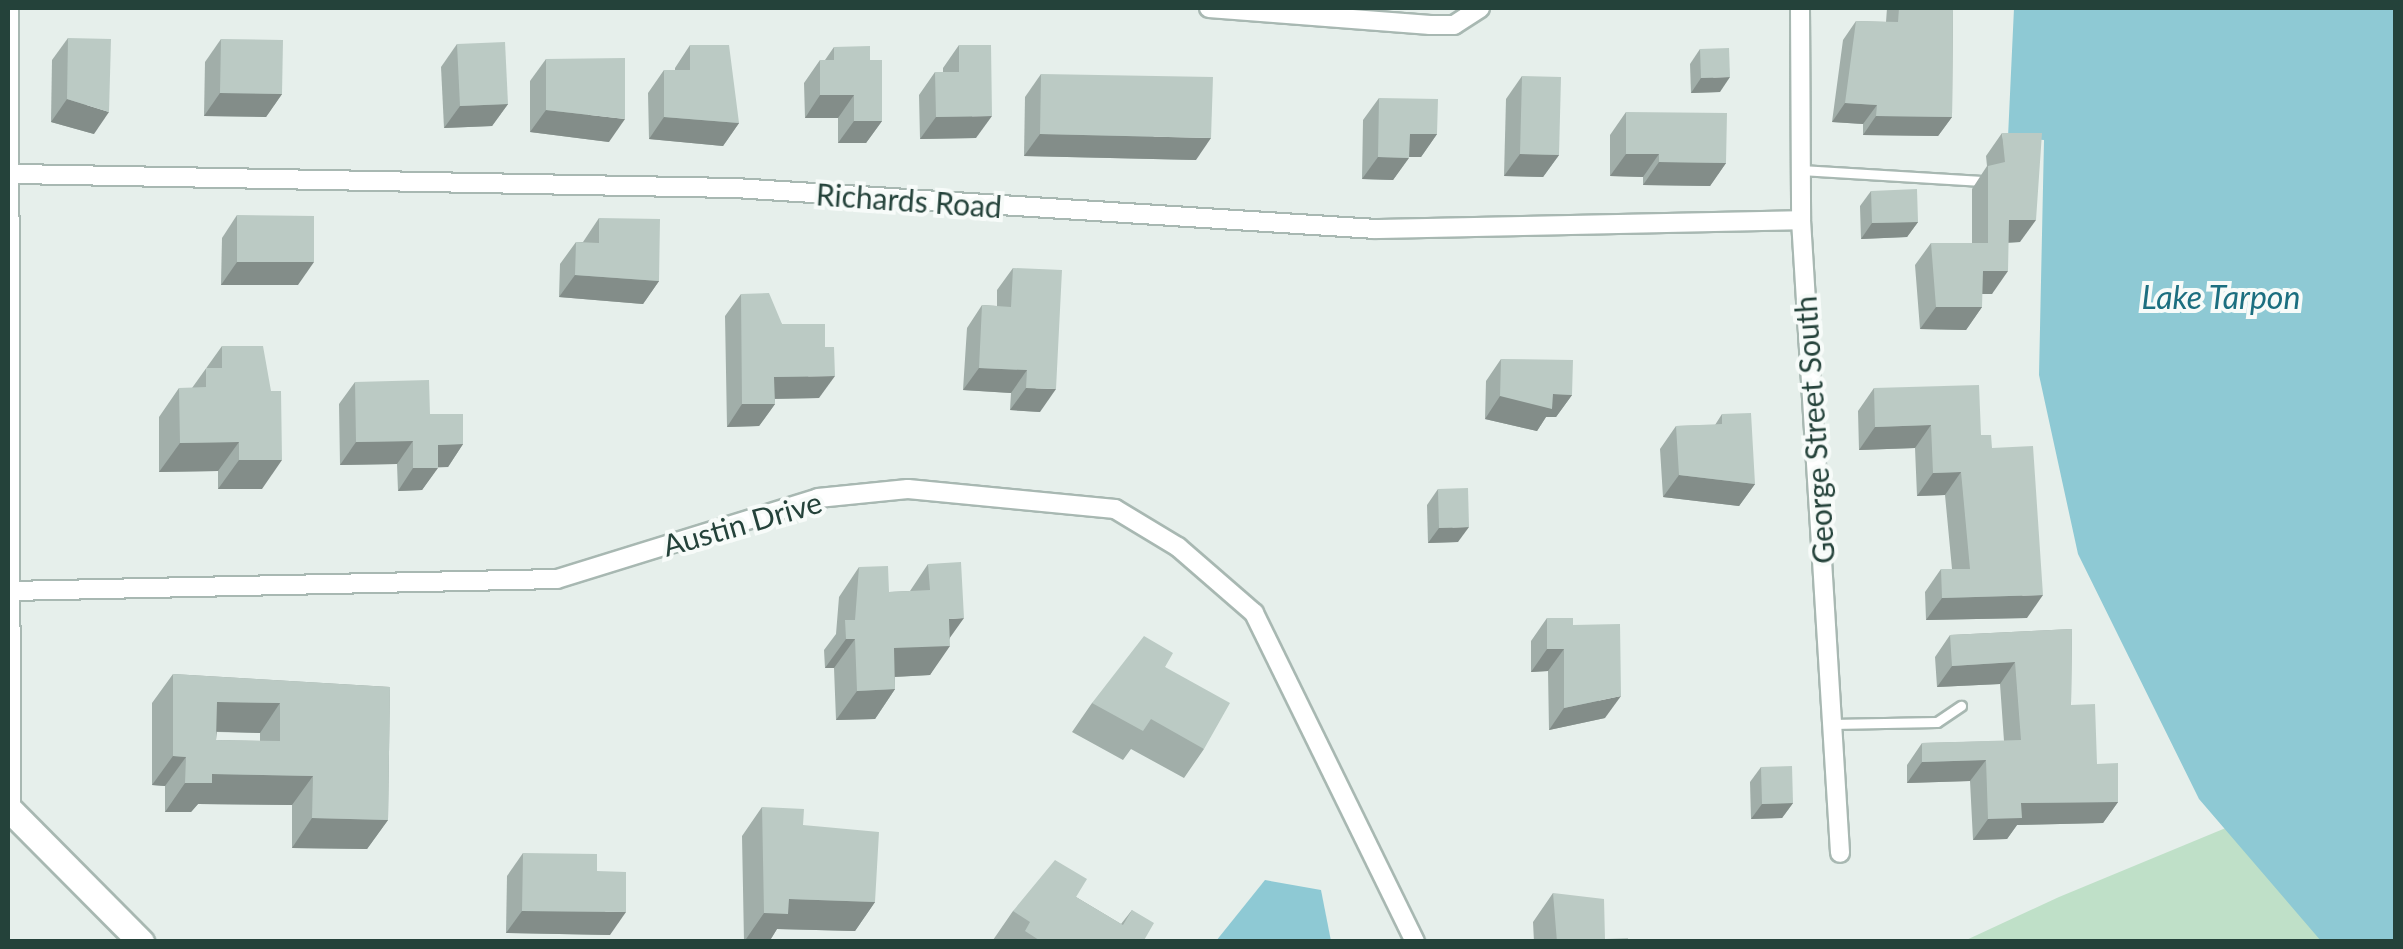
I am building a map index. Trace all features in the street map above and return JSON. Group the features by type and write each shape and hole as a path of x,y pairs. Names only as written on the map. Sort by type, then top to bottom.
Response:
{"street":[{"path":"9,8 16,174 11,247 10,809 141,942"},
{"path":"1210,8 1430,24 1454,24 1480,8"},
{"name":"George Street South","path":"1800,8 1801,220 1840,853"},
{"name":"Richards Road","path":"16,174 735,188 1376,228 1801,220"},
{"name":"Austin Drive","path":"11,591 557,579 818,498 908,489 1115,508 1254,613 1415,942"}],"lane":[{"path":"1800,170 1982,181"},
{"path":"1832,724 1937,722 1961,706"}],"green space":[{"path":"2245,820 2345,942 1962,942 2059,897"}],"water":[{"name":"Lake Tarpon","path":"2014,8 2395,8 2395,941 2321,941 2199,799 2078,554 2039,375 2044,140 2008,137"},
{"path":"1265,880 1321,890 1331,941 1216,941"}],"building":[{"path":"1899,8 1953,8 1952,117 1876,116 1877,105 1845,103 1856,21 1898,22"},
{"path":"68,38 111,39 109,112 67,99"},
{"path":"221,39 283,40 282,94 220,93"},
{"path":"505,42 508,104 460,106 457,44"},
{"path":"690,45 729,45 739,123 664,117 664,70 690,70"},
{"path":"959,45 991,45 992,116 936,117 935,72 959,72"},
{"path":"870,46 870,60 882,60 882,121 854,121 854,95 820,95 820,60 834,60 834,47"},
{"path":"1729,48 1730,77 1701,78 1700,49"},
{"path":"625,58 625,119 546,110 546,59"},
{"path":"1041,74 1213,77 1211,138 1040,134"},
{"path":"1522,76 1561,77 1559,155 1520,154"},
{"path":"1379,98 1438,99 1437,134 1410,134 1409,158 1378,157"},
{"path":"1626,112 1727,113 1726,163 1659,162 1659,154 1626,154"},
{"path":"2002,133 2042,133 2036,220 2009,220 2008,271 1983,271 1982,307 1936,307 1931,243 1988,243 1988,166 2005,162"},
{"path":"1917,189 1918,222 1872,223 1871,191"},
{"path":"237,215 314,216 314,262 237,262"},
{"path":"599,218 660,219 659,281 575,275 576,242 599,243"},
{"path":"1013,268 1062,270 1056,389 1026,388 1027,370 979,368 982,305 1011,307"},
{"path":"769,293 782,324 825,324 825,347 834,347 835,376 774,377 775,404 742,404 741,294"},
{"path":"222,346 263,346 271,391 281,391 282,460 239,460 239,442 180,443 179,388 206,387 206,368 222,368"},
{"path":"1501,359 1573,360 1572,395 1553,394 1552,409 1500,396"},
{"path":"429,380 430,414 463,414 463,444 438,445 438,468 413,468 413,441 356,442 355,382"},
{"path":"1979,385 1981,435 1991,435 1992,448 2033,446 2043,595 1942,598 1941,569 1970,569 1961,472 1933,473 1931,425 1875,427 1874,388"},
{"path":"1751,413 1755,484 1679,475 1676,426 1722,424 1722,414"},
{"path":"1468,488 1469,527 1439,528 1438,489"},
{"path":"961,562 964,618 949,619 950,646 894,648 895,689 857,691 855,639 846,639 845,620 855,620 859,567 888,566 889,592 930,590 928,564"},
{"path":"1547,618 1573,618 1573,625 1620,624 1621,696 1564,708 1564,649 1547,649"},
{"path":"2072,629 2071,705 2095,704 2097,764 2118,763 2118,802 2021,803 2022,818 1988,819 1986,760 1922,762 1922,743 2021,740 2015,662 1952,666 1950,635"},
{"path":"1144,636 1173,653 1165,667 1230,703 1204,749 1151,719 1143,731 1092,703"},
{"path":"173,674 390,687 388,820 312,818 313,776 212,774 212,783 185,783 186,757 173,756","holes":["217,702 280,703 280,741 216,740"]},
{"path":"1792,766 1793,803 1762,804 1761,767"},
{"path":"762,807 804,809 803,825 879,832 875,902 789,899 788,914 764,913"},
{"path":"523,853 597,854 597,871 626,872 626,912 522,911"},
{"path":"1055,860 1087,879 1076,897 1123,925 1132,910 1154,923 1143,942 1042,942 1025,931 1030,922 1013,911"},
{"path":"1553,893 1604,899 1605,939 1628,938 1628,942 1557,942"}]}
